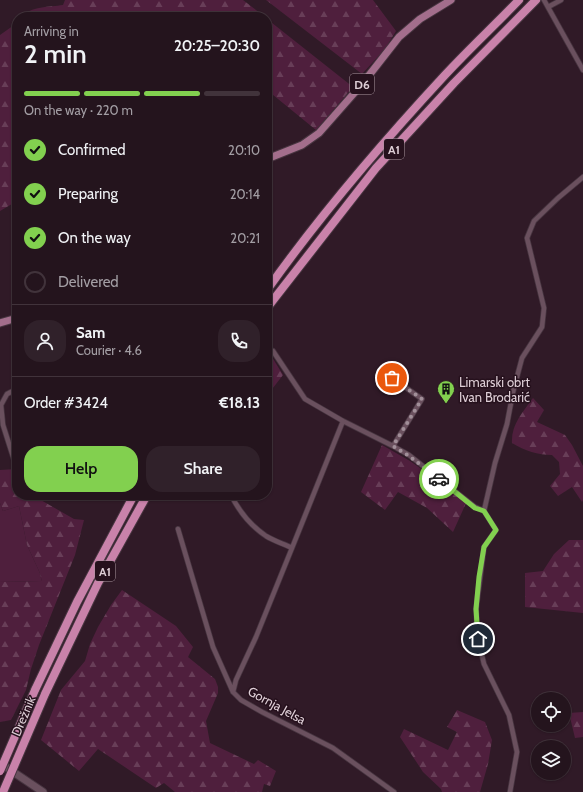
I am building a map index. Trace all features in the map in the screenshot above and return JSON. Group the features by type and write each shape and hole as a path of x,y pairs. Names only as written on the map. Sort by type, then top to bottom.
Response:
{"highway":[{"name":"A1","path":"272,283 319,222 369,161 445,75 519,0"},
{"name":"A1","path":"272,302 376,168 454,83 536,1"},
{"name":"Drežnik","path":"0,771 35,690 77,602 131,500"},
{"name":"Drežnik","path":"3,792 45,694 98,583 144,500"}],"main road":[{"name":"D6","path":"272,157 302,145 319,133 363,83 399,37 420,19 451,0"},
{"path":"0,324 12,320"},
{"path":"0,763 43,792"}],"street":[{"path":"544,0 583,70"},
{"path":"548,7 561,0"},
{"path":"484,511 495,464 507,424 513,392 522,358 542,327 544,308 527,238 534,221 558,198 583,178"},
{"path":"273,351 305,399 409,456 475,508 484,511 496,530 484,547 476,609 478,639 484,664 509,715 517,752 510,792"},
{"path":"382,370 422,399 393,446"},
{"path":"12,392 7,394 1,406 3,425 12,453"},
{"path":"233,692 236,680 256,637 343,421"},
{"path":"234,500 247,520 255,527 267,536 292,548"},
{"name":"Gornja Jelsa","path":"178,529 213,647 233,692 241,700 262,712 333,748 394,792"}],"green space":[{"path":"65,0 243,0 259,12 28,12 35,9 63,5"},
{"path":"266,0 373,0 396,31 385,49 362,74"},
{"path":"272,23 353,87 316,130 272,94"},
{"path":"12,27 12,204 0,211 0,35"},
{"path":"272,357 283,375 272,389"},
{"path":"533,398 544,410 537,422 565,435 583,466 582,502 572,487 558,496 550,486 560,474 559,462 552,455 532,452 512,443 515,425"},
{"path":"382,445 410,461 467,501 453,532 427,508 398,492 385,510 361,492"},
{"path":"12,469 12,500 41,500 74,519 84,520 75,555 39,645 26,690 11,720 0,722 0,582 42,581 27,545 19,506 3,511 0,503 0,470"},
{"path":"0,503 3,511 19,506 27,545 42,581 0,582"},
{"path":"569,540 583,540 583,613 525,607 525,573 543,571 554,554"},
{"path":"122,590 176,626 193,647 188,657 215,679 218,687 218,693 206,721 210,743 254,764 258,760 276,771 270,786 264,784 262,792 175,792 164,783 156,788 98,749 79,771 41,740 61,690 85,661 90,644 98,627"},
{"path":"457,710 485,722 492,740 488,764 480,792 442,792 441,789 423,772 400,737 404,729 448,750 457,732 447,727"},
{"path":"583,712 583,737 575,738 571,721 571,713"}],"way so far":[{"path":"392,378 422,399 393,446 409,456 439,479"}],"place":[{"name":"Limarski obrt Ivan Brodarić","path":"446,404"}],"route":[{"path":"439,479 475,508 484,511 496,530 484,547 479,577 476,609 478,639"}]}
